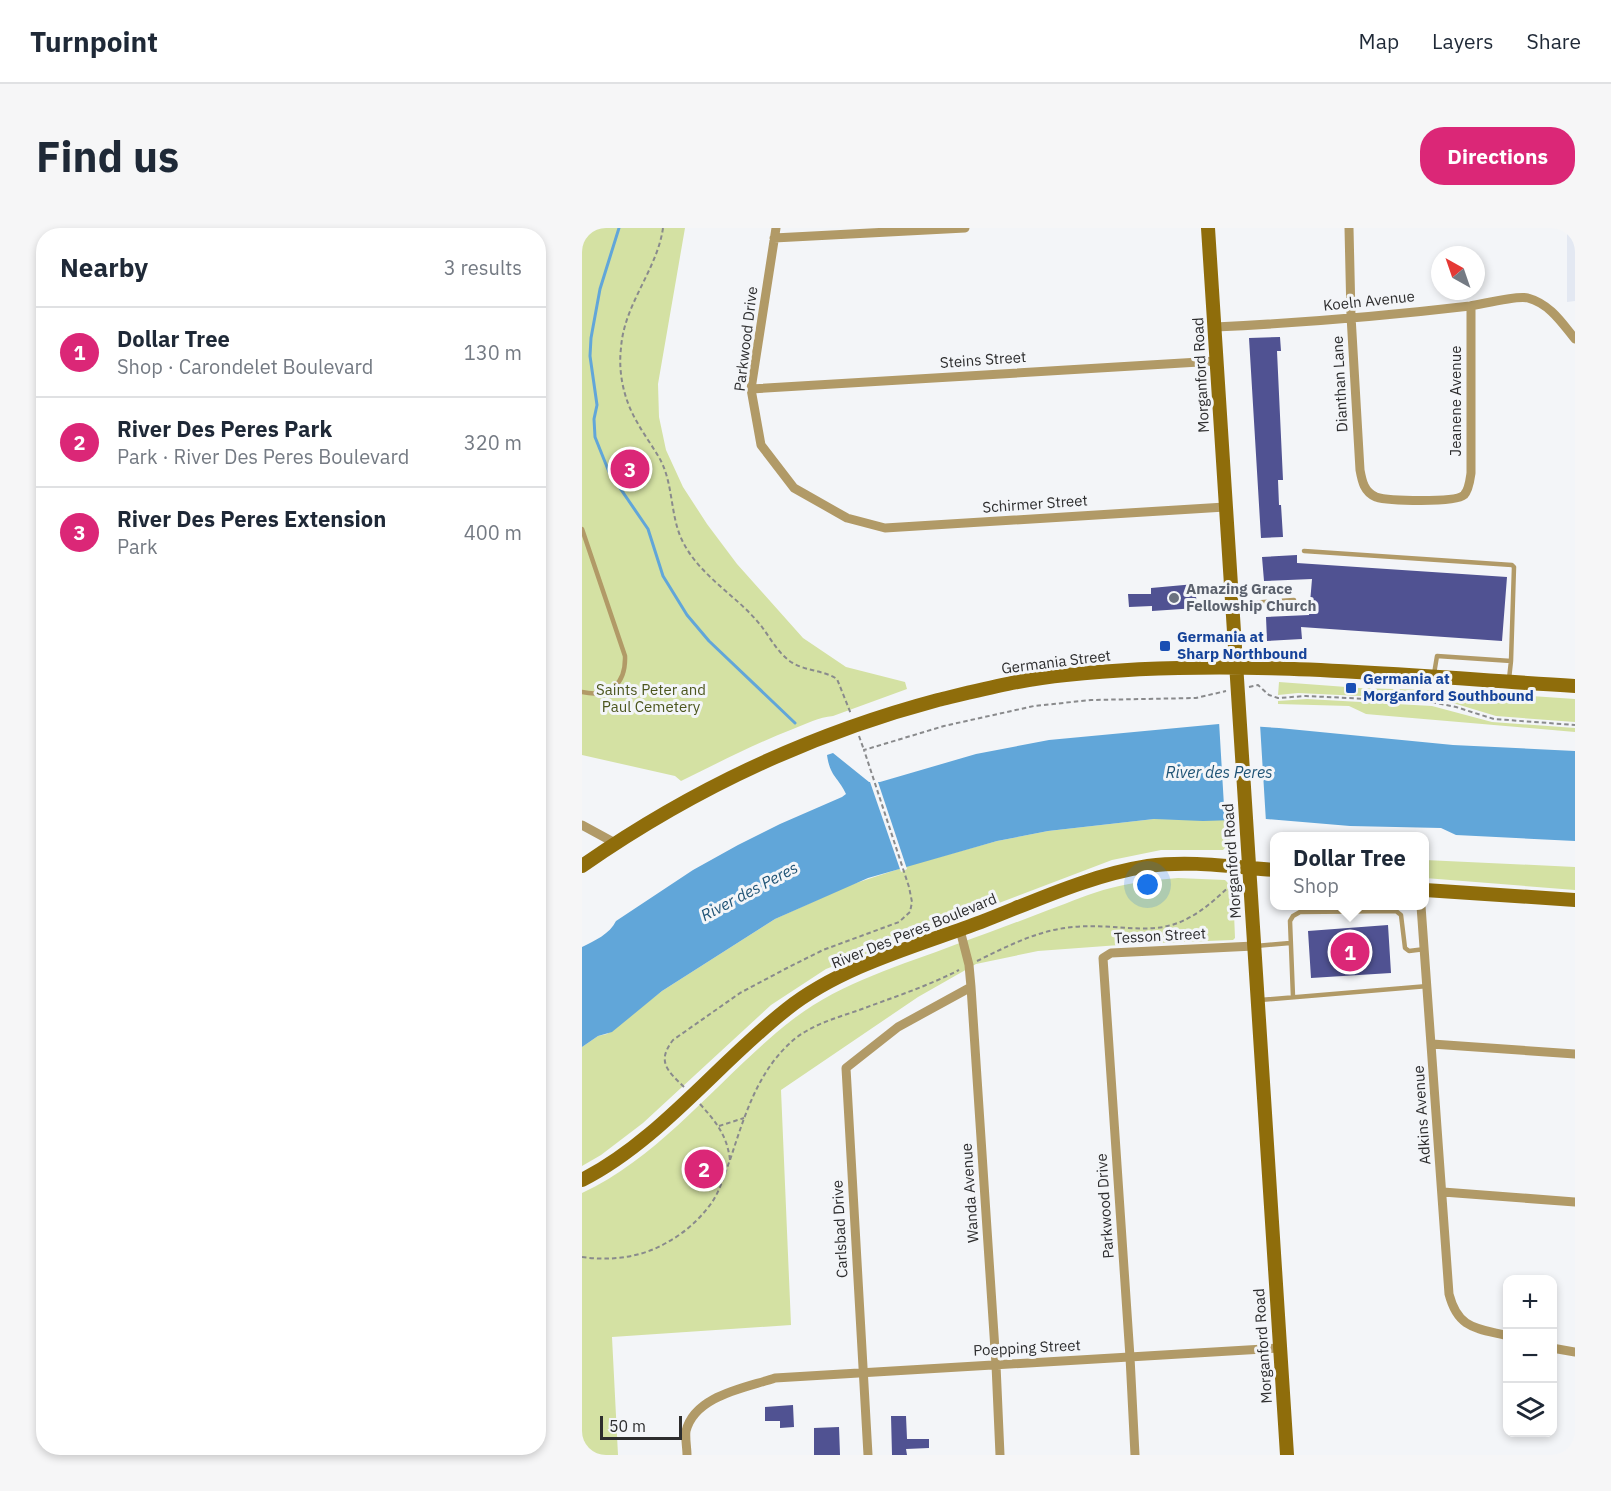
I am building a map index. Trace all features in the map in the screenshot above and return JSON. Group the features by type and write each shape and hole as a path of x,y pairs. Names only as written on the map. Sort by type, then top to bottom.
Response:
{"main road":[{"name":"Morganford Road","path":"1208,228 1287,1455"},
{"name":"Germania Street","path":"582,866 681,803 762,762 855,725 915,706 1000,686 1062,675 1235,667 1434,676 1575,686"},
{"name":"River Des Peres Boulevard","path":"582,1180 637,1144 772,1021 805,996 859,968 1119,872 1175,864 1270,870"},
{"path":"1429,890 1575,900"}],"street":[{"name":"Parkwood Drive","path":"776,228 751,389 761,445 794,488 848,518"},
{"path":"774,238 966,228"},
{"name":"Dianthan Lane","path":"1349,228 1351,316 1360,470 1362,486 1376,496"},
{"name":"Koeln Avenue","path":"1215,327 1302,323 1351,316 1471,306 1526,297 1548,306 1575,339"},
{"name":"Jeanene Avenue","path":"1376,496 1419,501 1456,500 1468,489 1471,473 1471,306"},
{"name":"Steins Street","path":"751,389 1216,361"},
{"name":"Schirmer Street","path":"848,518 885,528 1225,507"},
{"path":"582,825 615,843"},
{"name":"Adkins Avenue","path":"1421,910 1449,1294 1452,1308 1460,1320 1473,1327 1503,1335"},
{"name":"Wanda Avenue","path":"960,930 972,987 1000,1455"},
{"name":"Tesson Street","path":"1105,955 1254,946"},
{"name":"Parkwood Drive","path":"1105,955 1103,961 1131,1357 1135,1455"},
{"name":"Carlsbad Drive","path":"868,1455 846,1068 898,1027 972,987"},
{"path":"1432,1044 1575,1054"},
{"path":"1443,1192 1575,1202"},
{"name":"Poepping Street","path":"687,1455 686,1432 696,1411 715,1399 776,1378 1280,1348"},
{"path":"1557,1349 1575,1352"}],"lane":[{"path":"582,529 622,646 626,667 615,686 606,692 592,694 582,692"},
{"path":"1304,550 1512,565 1515,570 1509,682"},
{"path":"1231,604 1294,600"},
{"path":"1434,676 1437,656 1511,661"},
{"path":"1293,997 1290,921 1293,916 1307,910"},
{"path":"1393,910 1401,915 1405,948 1409,951 1425,949"},
{"path":"1254,946 1290,943"},
{"path":"1257,1000 1428,986"}],"path":[{"path":"663,228 658,248 632,305 623,332 621,377 630,406 666,474 679,533 688,552 703,570 755,618 784,657 800,666 837,679 850,710"},
{"path":"1258,685 1269,695 1278,698 1306,696 1431,702 1494,719 1575,725"},
{"path":"864,750 944,726 1034,706 1091,700 1196,698 1219,693"},
{"path":"682,1086 664,1064 668,1047 673,1040 740,993 823,950 899,922 910,912 912,902 909,887 860,738"},
{"path":"977,962 1031,936 1056,930 1073,927 1157,928 1177,923 1207,907 1249,868"},
{"path":"582,1257 618,1258 645,1253 678,1236 697,1221 711,1204 759,1081 790,1042 812,1028 922,987 960,970"},
{"path":"700,1105 719,1126 728,1147 730,1160"},
{"path":"719,1126 744,1118"}],"shaded area":[{"path":"1567,228 1575,228 1575,301 1567,302"}],"green space":[{"name":"Saints Peter and Paul Cemetery","path":"582,228 685,228 658,384 659,417 666,450 683,487 737,564 803,638 846,667 905,682 907,689 813,721 736,754 681,781 675,776 582,755"},
{"path":"1279,682 1575,699 1575,722 1496,716 1453,703 1424,699 1298,693 1278,695"},
{"path":"1307,699 1432,706 1492,722 1575,728 1575,732 1366,714 1349,706 1278,704 1278,701"},
{"path":"1154,819 1225,820 1226,832 1230,832 1230,842 1223,850 1161,850 1112,860 826,969 771,1005 643,1123 601,1155 582,1166 582,1047 598,1036 607,1034 662,991 775,919 850,885 997,841 1048,831"},
{"path":"1429,860 1575,867 1575,890 1429,878"},
{"path":"1178,878 1225,880 1233,888 1235,938 1233,940 1038,951 976,964 918,997 781,1090 791,1325 612,1337 618,1455 582,1455 582,1193 612,1177 640,1157 692,1113 766,1042 792,1020 830,995 893,968 1096,892 1128,884"}],"water":[{"name":"River des Peres","path":"1219,724 1453,745 1575,751 1575,841 1456,835 1441,828 1350,826 1266,819 1203,821 1154,819 1048,831 997,841 868,878 775,919 662,991 612,1032 598,1036 582,1047 582,947 601,937 616,921 693,870 780,824 846,794 832,773 827,755 833,753 869,782 880,782 976,754 1049,740"}],"pier":[{"path":"1219,721 1260,724 1266,822 1225,823"},
{"path":"869,779 877,779 907,869 901,872"}],"building":[{"path":"1280,337 1281,351 1277,351 1283,480 1278,480 1283,537 1261,538 1249,338"},
{"path":"1297,555 1297,563 1507,577 1502,641 1301,627 1302,639 1267,641 1266,617 1309,615 1312,579 1264,581 1262,557"},
{"name":"Amazing Grace Fellowship Church","path":"1195,584 1197,608 1152,611 1152,606 1129,607 1128,594 1151,594 1151,588"},
{"path":"1388,925 1391,973 1311,978 1308,931"},
{"path":"793,1405 794,1427 780,1428 780,1421 765,1421 765,1407"},
{"path":"891,1416 906,1416 907,1439 929,1439 929,1448 906,1449 907,1455 892,1455"},
{"path":"839,1427 840,1455 814,1455 814,1428"}],"waterway":[{"path":"619,228 600,289 591,338 590,356 597,405 594,419 595,437 609,472 648,529 663,576 687,615 709,641 795,723"}],"place":[{"name":"River Des Peres Extension","path":"630,469"},
{"name":"Amazing Grace Fellowship Church","path":"1174,598"},
{"name":"Germania at Sharp Northbound","path":"1165,646"},
{"name":"Germania at Morganford Southbound","path":"1351,688"},
{"name":"Dollar Tree","path":"1350,952"},
{"name":"River Des Peres Park","path":"704,1169"}]}
